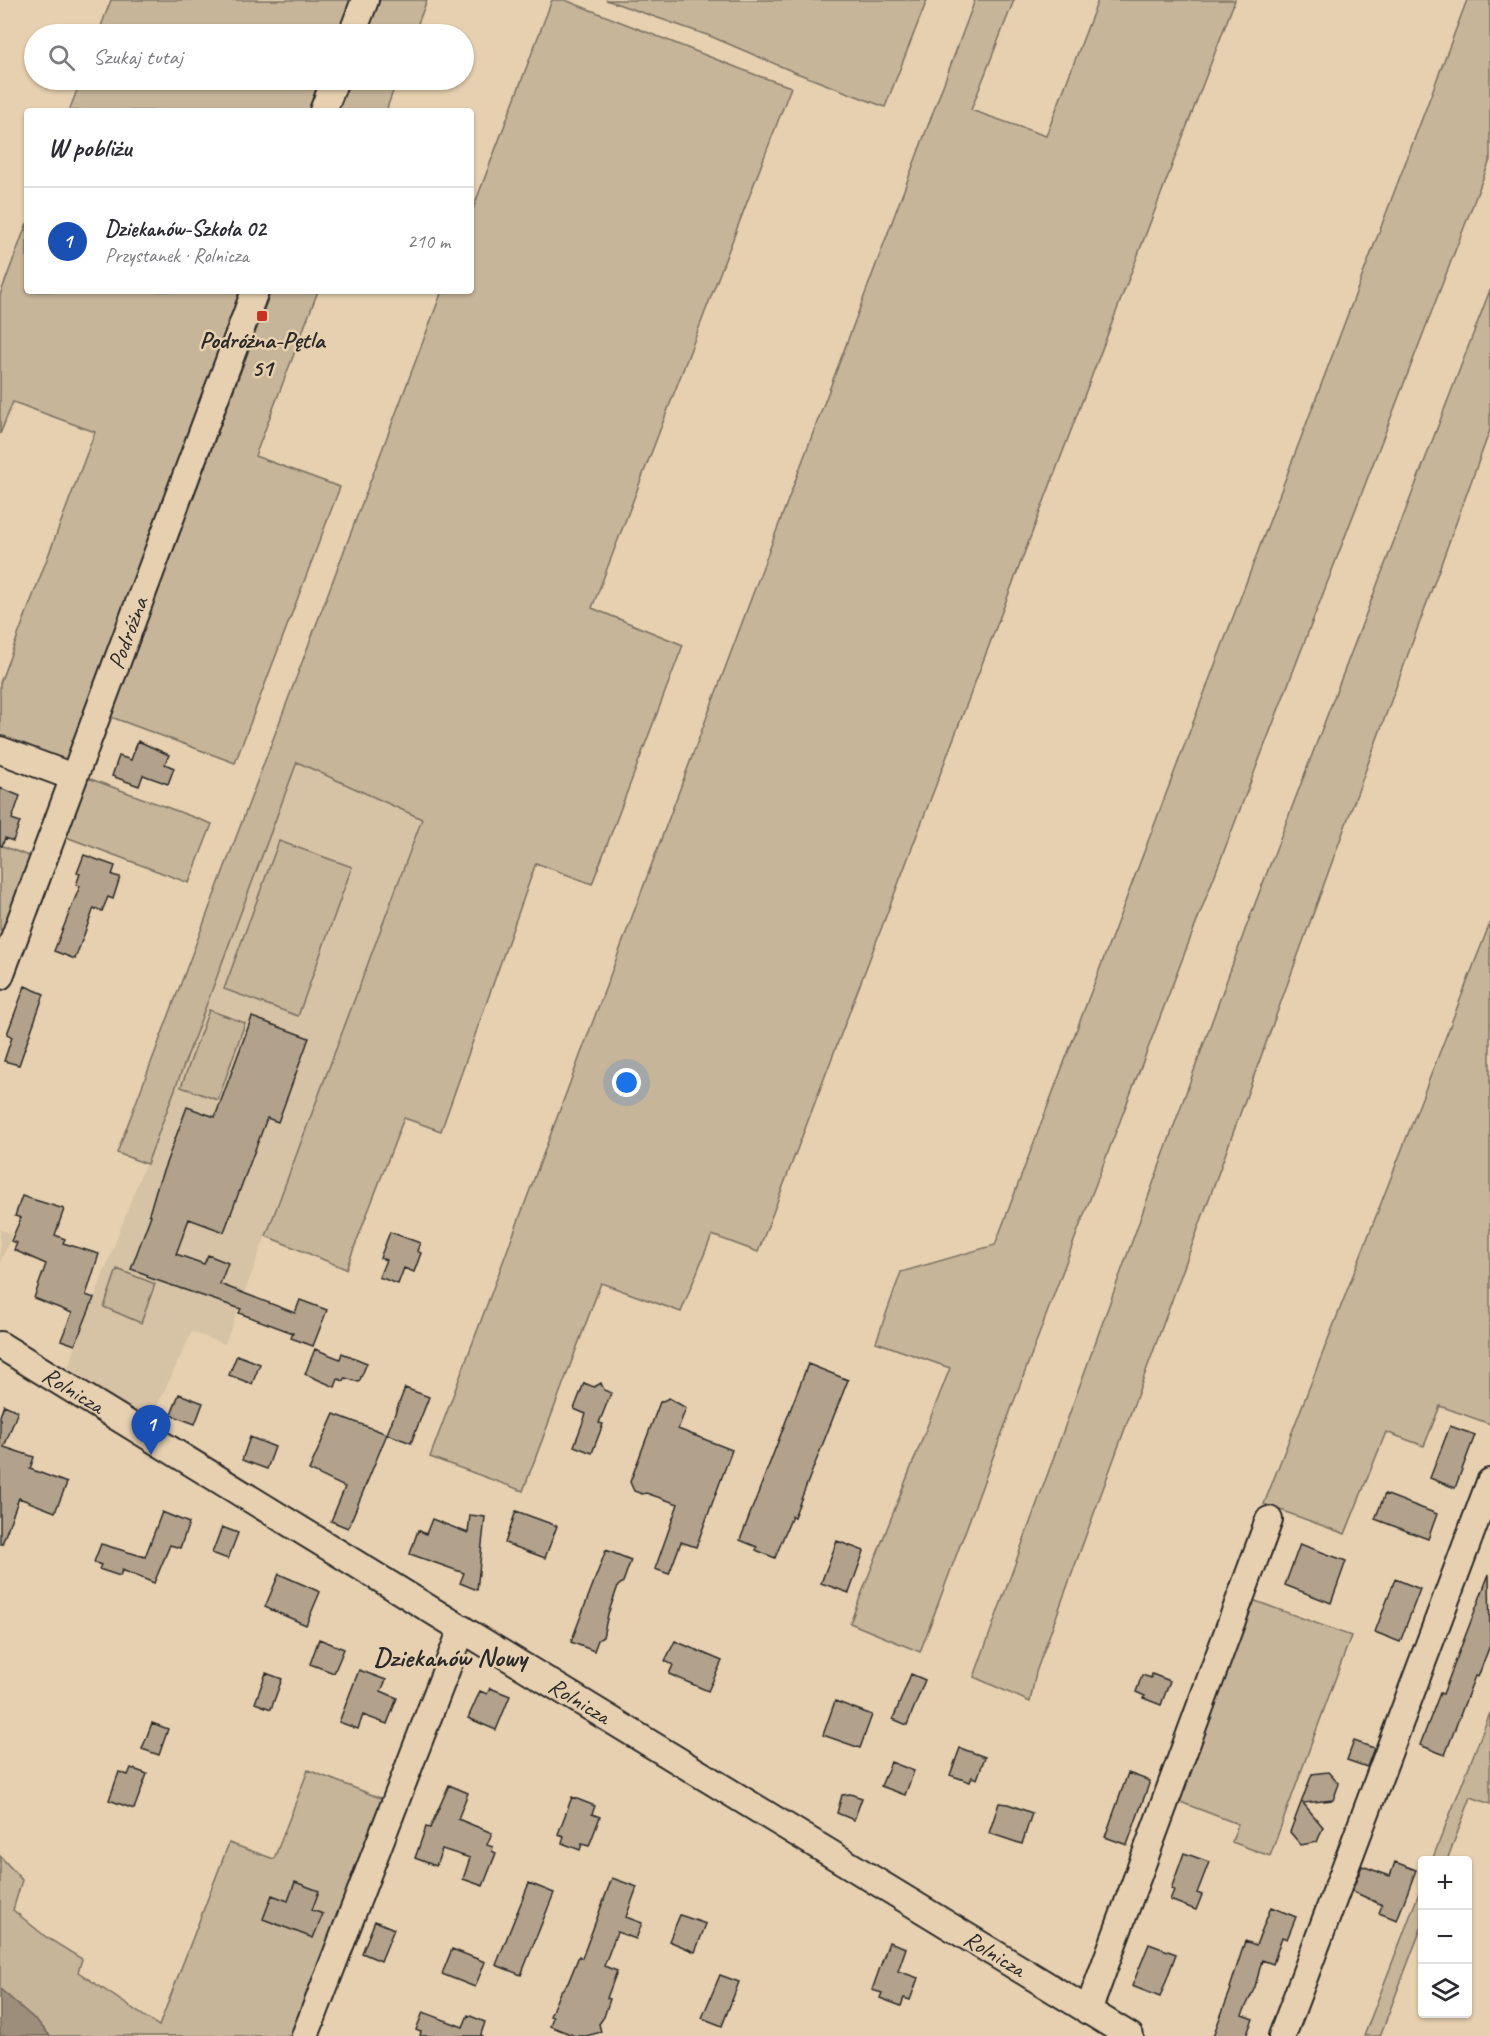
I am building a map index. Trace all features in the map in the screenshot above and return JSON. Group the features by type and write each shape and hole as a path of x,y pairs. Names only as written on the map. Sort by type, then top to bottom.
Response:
{"street":[{"path":"356,24 365,0"},
{"path":"324,108 331,90"},
{"name":"Podróżna","path":"0,976 254,294"},
{"path":"0,750 73,777"},
{"name":"Rolnicza","path":"0,1345 1130,2036"},
{"path":"1282,2036 1490,1482"},
{"path":"1088,2011 1269,1520"},
{"path":"305,2036 462,1629"}],"shaded area":[{"path":"111,0 354,0 345,24 102,24"},
{"path":"380,0 427,0 418,24 371,24"},
{"path":"552,0 565,0 791,87 592,608 683,645 592,884 536,863 441,1131 404,1118 346,1269 266,1236 422,819 297,762 147,1164 117,1153 441,294 474,294 474,206"},
{"path":"606,0 927,0 885,107 710,36"},
{"path":"975,0 1014,0 971,110 1046,136 1098,0 1235,0 758,1252 712,1235 681,1312 601,1283 523,1491 430,1457"},
{"path":"1467,0 1490,0 1490,160 1080,1225 920,1652 850,1623 950,1368 876,1342 901,1272 995,1245"},
{"path":"77,90 320,90 313,108 70,108"},
{"path":"346,90 393,90 387,108 339,108"},
{"path":"24,231 24,294 243,294 65,765 0,740 0,683 95,432 13,402 0,434 0,295"},
{"path":"1490,290 1490,430 1036,1672 1030,1702 974,1677 1245,930"},
{"path":"270,294 317,294 255,456 340,487 235,763 111,717"},
{"path":"297,761 423,819 225,1344 192,1332 150,1421 68,1368"},
{"path":"88,778 212,824 189,883 66,837"},
{"path":"279,841 352,867 298,1016 224,989"},
{"path":"0,845 31,857 3,931 0,930"},
{"path":"1490,923 1490,1424 1440,1406 1424,1446 1386,1432 1345,1534 1264,1504"},
{"path":"209,1010 245,1023 218,1100 181,1087"},
{"path":"0,1229 12,1234 0,1263"},
{"path":"117,1269 155,1284 141,1323 104,1307"},
{"path":"1250,1599 1351,1636 1270,1856 1232,1842 1238,1824 1175,1800"},
{"path":"1490,1713 1490,1804 1471,1797 1449,1856 1434,1856"},
{"path":"308,1770 383,1799 292,2036 50,2036 38,2022 0,1989 0,1856 22,1880 13,1910 46,1937 82,1959 78,1972 159,2026 229,1843 274,1859"},
{"path":"1418,1895 1418,1936 1380,2036 1364,2036"},
{"path":"0,1989 38,2022 50,2036 0,2036"}],"building":[{"path":"138,741 169,755 165,764 174,768 168,784 143,775 139,786 112,776 119,756 131,760"},
{"path":"0,788 20,796 12,819 20,822 13,841 5,838 2,846 0,845"},
{"path":"84,855 115,866 112,875 120,877 113,899 108,897 102,911 94,908 75,959 54,951 80,886 76,885 80,874 77,873"},
{"path":"25,986 44,994 19,1065 4,1061 12,1037 7,1034"},
{"path":"252,1017 309,1038 278,1122 267,1118 224,1232 189,1219 176,1254 204,1264 208,1255 228,1263 220,1284 295,1313 300,1300 327,1310 313,1346 291,1338 293,1333 239,1313 241,1309 147,1277 148,1275 131,1269 151,1215 149,1214 156,1190 187,1107 215,1117"},
{"path":"22,1196 64,1209 55,1235 65,1239 63,1243 99,1254 86,1295 94,1298 75,1345 61,1340 72,1313 34,1298 46,1264 14,1250 17,1243 11,1241 21,1218 15,1216"},
{"path":"390,1232 420,1243 417,1251 421,1253 414,1272 404,1268 398,1284 379,1277 386,1260 380,1258"},
{"path":"315,1349 340,1359 342,1353 367,1363 359,1382 345,1378 344,1381 338,1379 335,1387 305,1374"},
{"path":"237,1355 260,1364 252,1384 229,1375"},
{"path":"808,1364 848,1380 794,1517 792,1516 775,1558 740,1540"},
{"path":"584,1383 594,1387 601,1383 604,1390 611,1393 599,1423 603,1424 592,1453 574,1446 586,1414 574,1409"},
{"path":"405,1388 429,1397 411,1443 387,1434"},
{"path":"179,1394 203,1403 195,1424 171,1415"},
{"path":"669,1398 686,1408 678,1429 732,1450 696,1547 681,1542 669,1574 655,1569 678,1504 634,1491 630,1482 660,1402"},
{"path":"4,1405 18,1411 4,1447 34,1457 30,1469 67,1483 55,1512 19,1498 2,1544 0,1544 0,1416"},
{"path":"334,1414 387,1434 348,1528 331,1521 345,1487 309,1470"},
{"path":"1450,1426 1475,1435 1455,1488 1430,1478"},
{"path":"250,1437 275,1447 267,1469 242,1460"},
{"path":"1385,1494 1437,1514 1428,1539 1375,1519"},
{"path":"516,1511 557,1526 545,1558 505,1543"},
{"path":"162,1512 189,1523 180,1548 170,1545 154,1583 122,1570 120,1576 99,1569 101,1565 94,1562 101,1544 145,1557"},
{"path":"470,1515 485,1517 477,1590 460,1583 464,1573 410,1554 418,1530 426,1534 432,1519 468,1533"},
{"path":"222,1527 238,1533 228,1559 212,1553"},
{"path":"837,1541 864,1551 849,1593 821,1583"},
{"path":"1300,1544 1346,1561 1331,1603 1285,1585"},
{"path":"606,1550 631,1560 623,1582 618,1586 603,1637 598,1640 594,1651 571,1642"},
{"path":"279,1574 320,1592 306,1625 265,1607"},
{"path":"1489,1574 1490,1645 1478,1677 1475,1676 1445,1755 1420,1745 1440,1693 1443,1694"},
{"path":"1395,1579 1420,1589 1400,1642 1375,1632"},
{"path":"319,1639 344,1649 334,1673 310,1664"},
{"path":"675,1641 722,1661 708,1691 669,1674 673,1665 665,1661"},
{"path":"359,1670 386,1680 381,1691 397,1698 387,1724 363,1715 358,1729 339,1722"},
{"path":"266,1673 282,1679 271,1709 255,1703"},
{"path":"911,1674 925,1680 907,1725 893,1719"},
{"path":"1152,1674 1170,1681 1161,1705 1143,1698 1145,1696 1136,1692 1142,1675 1151,1678"},
{"path":"490,1688 510,1696 496,1730 468,1718 480,1691 487,1694"},
{"path":"835,1701 872,1715 860,1748 823,1735"},
{"path":"152,1723 168,1729 159,1755 142,1749"},
{"path":"1354,1741 1374,1748 1367,1767 1347,1760"},
{"path":"960,1748 985,1757 977,1779 972,1777 970,1782 950,1775"},
{"path":"891,1762 914,1771 905,1795 881,1786"},
{"path":"131,1768 147,1774 134,1809 109,1800 119,1772 128,1775"},
{"path":"1328,1772 1339,1784 1333,1800 1303,1803 1323,1827 1317,1842 1301,1845 1290,1832 1312,1774"},
{"path":"1128,1773 1150,1781 1127,1845 1105,1837"},
{"path":"449,1785 468,1793 458,1819 492,1833 487,1845 493,1847 492,1851 496,1853 483,1886 463,1879 470,1858 442,1849 436,1866 415,1858 426,1827 430,1828"},
{"path":"850,1794 862,1798 854,1820 837,1813 842,1795"},
{"path":"572,1797 595,1806 592,1814 600,1817 589,1846 582,1844 580,1850 562,1843 564,1836 558,1834"},
{"path":"999,1803 1032,1813 1022,1844 989,1833"},
{"path":"1184,1853 1209,1862 1197,1893 1202,1895 1196,1910 1170,1900 1174,1890 1171,1889"},
{"path":"1395,1862 1416,1870 1397,1920 1379,1913 1382,1905 1352,1891 1362,1866 1390,1876"},
{"path":"612,1878 637,1887 626,1917 642,1923 636,1939 617,1932 604,1966 617,1971 607,1998 610,1999 604,2017 599,2024 601,2032 575,2036 550,2026 553,2017 550,2016 560,1992 568,1983 579,1956 582,1958"},
{"path":"295,1882 319,1891 312,1910 323,1914 313,1938 263,1919 272,1895 288,1901"},
{"path":"529,1883 554,1893 521,1975 496,1965"},
{"path":"1271,1907 1296,1917 1287,1939 1282,1937 1273,1964 1262,1960 1255,1987 1242,2015 1253,2019 1246,2036 1213,2036 1231,1989 1245,1941 1256,1945"},
{"path":"680,1915 706,1924 695,1952 669,1941"},
{"path":"375,1921 394,1929 381,1961 362,1953"},
{"path":"889,1942 906,1948 898,1971 918,1978 910,2000 904,1998 901,2006 880,1998 882,1993 872,1990"},
{"path":"1149,1944 1176,1954 1160,1997 1132,1986"},
{"path":"452,1949 485,1962 475,1987 442,1974"},
{"path":"720,1975 739,1982 722,2026 702,2018"},
{"path":"423,2012 463,2027 468,2015 485,2022 482,2036 420,2036 421,2032 416,2030"}],"place":[{"name":"Podróżna-Pętla 51","path":"262,316"},
{"name":"Dziekanów-Szkoła 02","path":"151,1455"}],"district":[{"name":"Dziekanów Nowy","path":"450,1657"}]}
